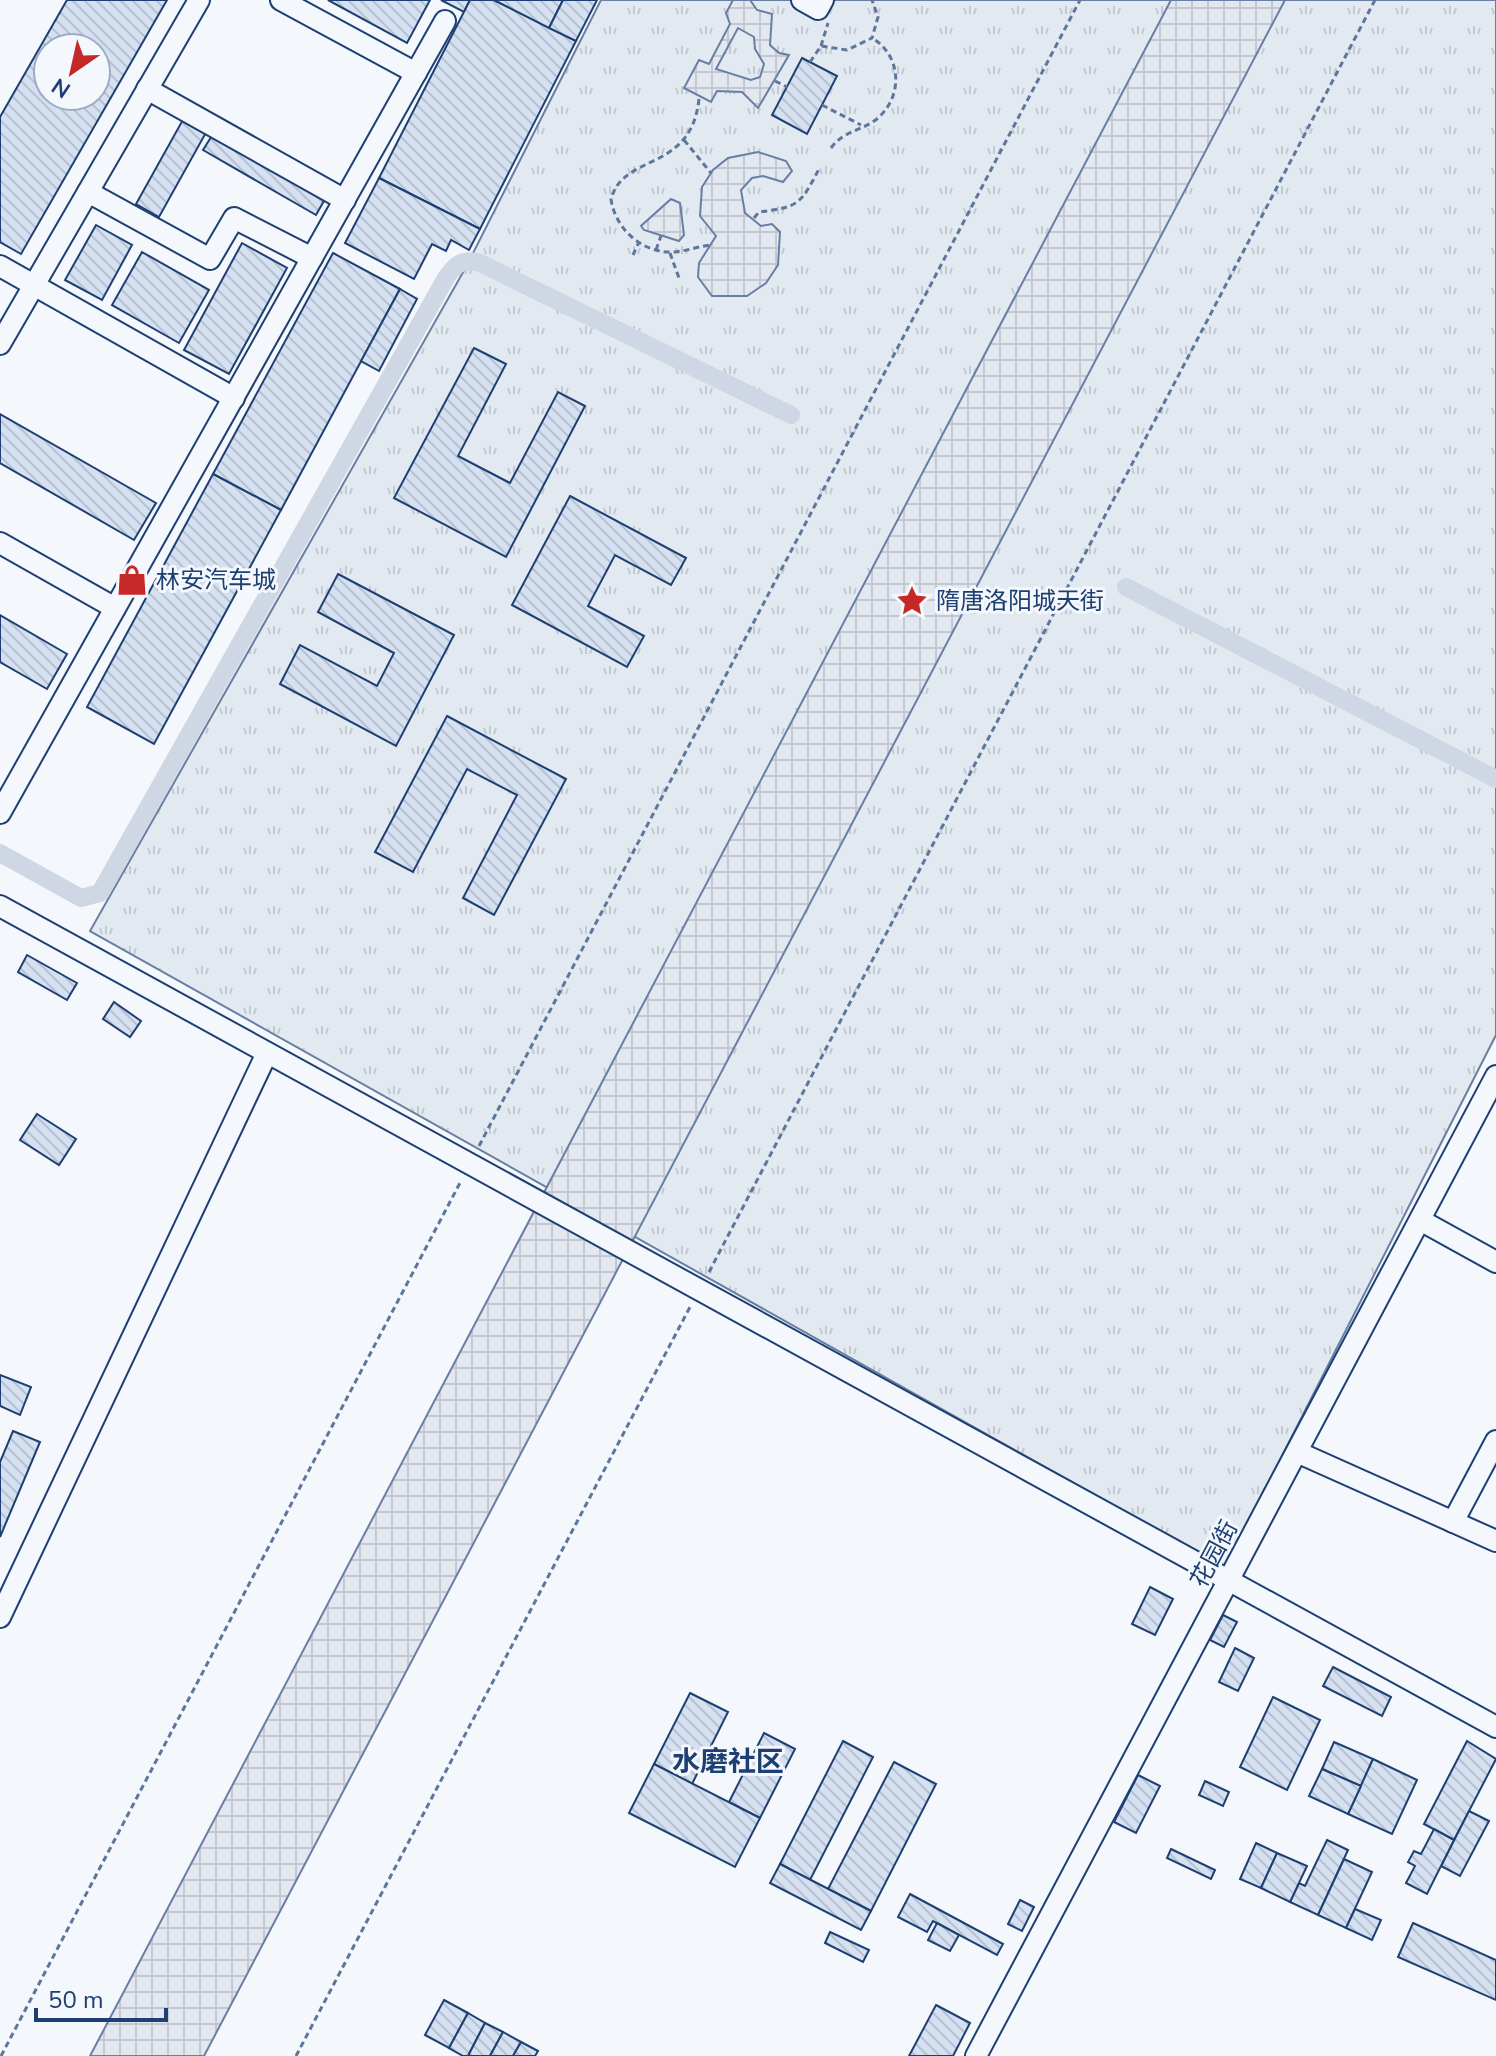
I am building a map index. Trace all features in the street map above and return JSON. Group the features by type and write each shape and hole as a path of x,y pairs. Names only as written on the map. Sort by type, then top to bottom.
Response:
{"street":[{"path":"0,344 199,0"},
{"path":"281,0 416,73"},
{"path":"802,0 818,9 823,0"},
{"path":"0,813 445,21"},
{"path":"147,89 345,200"},
{"path":"88,192 210,259 234,218 312,258"},
{"path":"0,266 234,398"},
{"path":"0,543 115,608"},
{"path":"0,906 1496,1727"},
{"path":"0,1617 267,1053"},
{"name":"花园街","path":"976,2056 1496,1076"},
{"path":"1420,1220 1496,1262"},
{"path":"1453,1522 1496,1441"},
{"path":"1297,1452 1496,1541"}],"path":[{"path":"810,62 821,46 847,50 872,38 878,17 872,0"},
{"path":"1,2056 1080,0"},
{"path":"296,2056 1375,0"},
{"path":"831,148 847,132 876,120 886,109 897,84 888,52 872,38"},
{"path":"775,81 787,87"},
{"path":"699,99 694,122 684,140 663,158 629,173 613,190 612,212 620,226 639,242 656,250 670,253 712,245"},
{"path":"822,105 862,126"},
{"path":"684,140 711,173"},
{"path":"754,218 759,212 777,212 799,202 819,169"},
{"path":"656,250 661,236"},
{"path":"633,255 639,242"},
{"path":"670,253 679,278"}],"green space":[{"path":"601,0 1496,0 1496,1035 1225,1568 90,931 466,267"}],"shaded area":[{"path":"733,0 750,0 757,10 772,14 770,45 779,53 789,55 758,108 742,92 717,91 711,102 684,88 699,60 709,64 730,24 726,13","holes":["738,28 754,37 755,49 764,64 760,77 751,80 716,69"]},
{"name":"隋唐洛阳城天街","path":"1171,0 1285,0 204,2056 90,2056"},
{"path":"758,152 786,161 792,171 783,182 763,176 752,178 741,190 745,213 761,226 772,224 780,232 778,265 766,283 747,296 712,296 698,277 699,263 716,236 700,216 702,187 713,170 728,158"},
{"path":"671,199 680,203 684,235 679,241 644,230 641,226"}],"building":[{"path":"67,0 167,0 112,96 112,32 49,32"},
{"path":"328,0 430,0 407,43"},
{"path":"441,0 470,0 464,12"},
{"path":"470,0 494,0 576,41 480,229 379,178"},
{"path":"494,0 563,0 549,28"},
{"path":"563,0 597,0 576,41 549,28"},
{"path":"802,58 837,76 807,134 772,115"},
{"path":"32,61 32,112 103,112 21,254 0,242 0,117"},
{"path":"185,116 208,129 159,217 136,204"},
{"path":"213,134 325,199 316,215 203,150"},
{"path":"379,178 480,229 469,250 451,240 446,251 432,244 414,279 345,243"},
{"path":"96,225 132,245 102,300 65,280"},
{"path":"242,243 287,268 229,374 184,350"},
{"path":"142,252 209,290 179,343 112,305"},
{"path":"333,253 400,289 281,510 213,474"},
{"path":"400,289 417,299 379,371 361,361"},
{"path":"474,348 506,364 458,456 510,483 558,392 585,406 506,557 394,498"},
{"path":"0,414 156,503 134,540 0,463"},
{"path":"213,474 281,510 154,744 87,707"},
{"path":"570,496 686,558 671,585 615,555 588,606 644,636 627,667 512,605"},
{"path":"338,574 454,635 396,746 280,684 300,645 377,686 394,653 318,612"},
{"path":"0,615 67,654 47,689 0,662"},
{"path":"447,716 566,779 494,915 463,898 517,795 467,769 413,872 375,852"},
{"path":"27,955 77,983 67,1000 18,972"},
{"path":"114,1002 141,1021 130,1037 103,1019"},
{"path":"37,1114 76,1139 59,1165 20,1140"},
{"path":"0,1375 31,1387 20,1415 0,1406"},
{"path":"13,1431 40,1442 0,1537 0,1462"},
{"path":"1150,1587 1173,1599 1155,1635 1132,1624"},
{"path":"1223,1615 1237,1622 1224,1647 1210,1640"},
{"path":"1235,1648 1254,1658 1238,1691 1219,1682"},
{"path":"1333,1667 1391,1697 1382,1716 1323,1686"},
{"path":"690,1693 728,1712 692,1784 654,1764"},
{"path":"1273,1697 1320,1720 1287,1790 1240,1767"},
{"path":"764,1733 795,1749 760,1818 729,1802"},
{"path":"843,1741 873,1757 810,1880 780,1864"},
{"path":"1467,1741 1496,1759 1454,1840 1424,1824"},
{"path":"1334,1742 1373,1759 1361,1786 1322,1769"},
{"path":"1373,1759 1417,1780 1392,1834 1348,1814"},
{"path":"894,1762 936,1784 871,1911 828,1889"},
{"path":"654,1764 760,1818 735,1867 629,1813"},
{"path":"1322,1769 1361,1786 1348,1814 1309,1796"},
{"path":"1138,1775 1160,1786 1136,1833 1114,1822"},
{"path":"1205,1781 1229,1792 1223,1806 1199,1795"},
{"path":"1469,1811 1489,1821 1460,1876 1441,1866"},
{"path":"1434,1829 1454,1840 1427,1894 1406,1883 1415,1866 1408,1862 1414,1851 1421,1854"},
{"path":"1327,1840 1348,1850 1318,1915 1290,1902 1299,1883 1305,1886"},
{"path":"1256,1843 1277,1853 1261,1888 1240,1879"},
{"path":"1171,1849 1215,1870 1211,1879 1167,1858"},
{"path":"1277,1853 1307,1866 1290,1902 1261,1888"},
{"path":"1344,1859 1372,1872 1346,1928 1318,1915"},
{"path":"780,1864 871,1911 861,1930 770,1883"},
{"path":"910,1894 1003,1944 997,1955 933,1921 927,1932 898,1917"},
{"path":"1020,1900 1034,1907 1022,1931 1008,1924"},
{"path":"1355,1909 1381,1920 1372,1940 1346,1928"},
{"path":"937,1923 959,1935 950,1951 928,1940"},
{"path":"1413,1923 1496,1960 1496,2000 1398,1957"},
{"path":"830,1932 869,1950 863,1962 825,1943"},
{"path":"444,2000 468,2013 449,2048 425,2035"},
{"path":"936,2005 970,2023 953,2056 909,2056"},
{"path":"468,2013 485,2023 468,2056 463,2056 449,2048"},
{"path":"485,2023 503,2032 490,2056 468,2056"},
{"path":"503,2032 521,2042 513,2056 490,2056"},
{"path":"521,2042 538,2051 535,2056 513,2056"}],"waterway":[{"path":"0,853 81,898 100,893 446,278 459,264 478,262 791,415"},
{"path":"1126,587 1496,779"}],"place":[{"name":"林安汽车城","path":"132,580"},
{"name":"隋唐洛阳城天街","path":"912,601"}],"district":[{"name":"水磨社区","path":"728,1761"}]}
